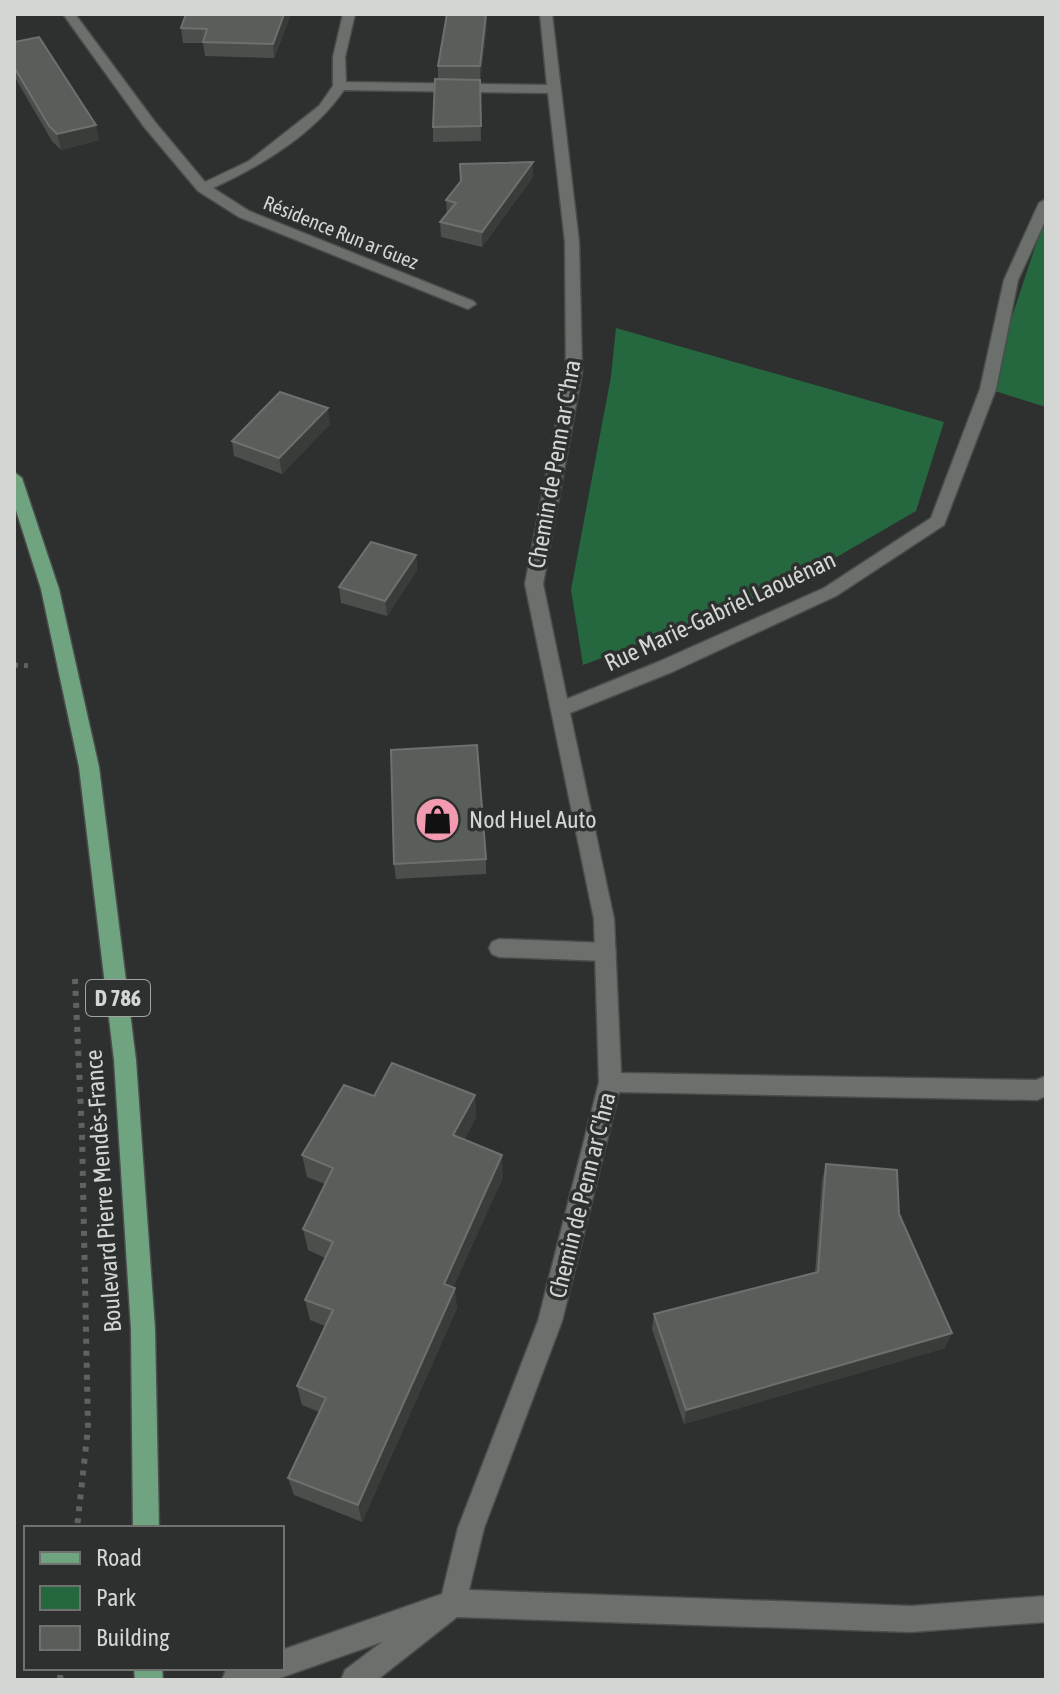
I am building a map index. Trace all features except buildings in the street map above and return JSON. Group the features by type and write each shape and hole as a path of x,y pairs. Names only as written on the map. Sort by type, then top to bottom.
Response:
{"main road":[{"name":"Boulevard Pierre Mendès-France","path":"14,478 50,589 91,782 125,1060 143,1329 146,1526"}],"street":[{"name":"Résidence Run ar Guez","path":"69,14 150,125 203,188 244,214 468,304"},
{"path":"349,14 339,57 340,86 552,89"},
{"name":"Chemin de Penn ar C'hra","path":"453,1603 471,1528 550,1321 610,1082 604,919 534,584 574,372 572,242 552,89 546,14"},
{"name":"Résidence Run ar Guez","path":"203,188 254,164 295,134 324,109 340,86"},
{"name":"Rue Marie-Gabriel Laouénan","path":"558,710 665,667 830,592 938,521 988,389 1011,280 1046,203"},
{"path":"499,948 606,952"},
{"path":"610,1082 1037,1090 1046,1086"},
{"path":"284,1663 453,1603 911,1619 1046,1609"},
{"path":"355,1680 453,1603"},
{"path":"236,1680 264,1670"}],"path":[{"path":"14,665 39,666"},
{"path":"75,963 88,1428 77,1526"}],"green space":[{"path":"1046,214 1046,407 988,389"},
{"path":"616,328 944,422 916,511 830,561 729,611 583,665 571,590 611,376"}],"place":[{"name":"Nod Huel Auto","path":"438,819"}]}
